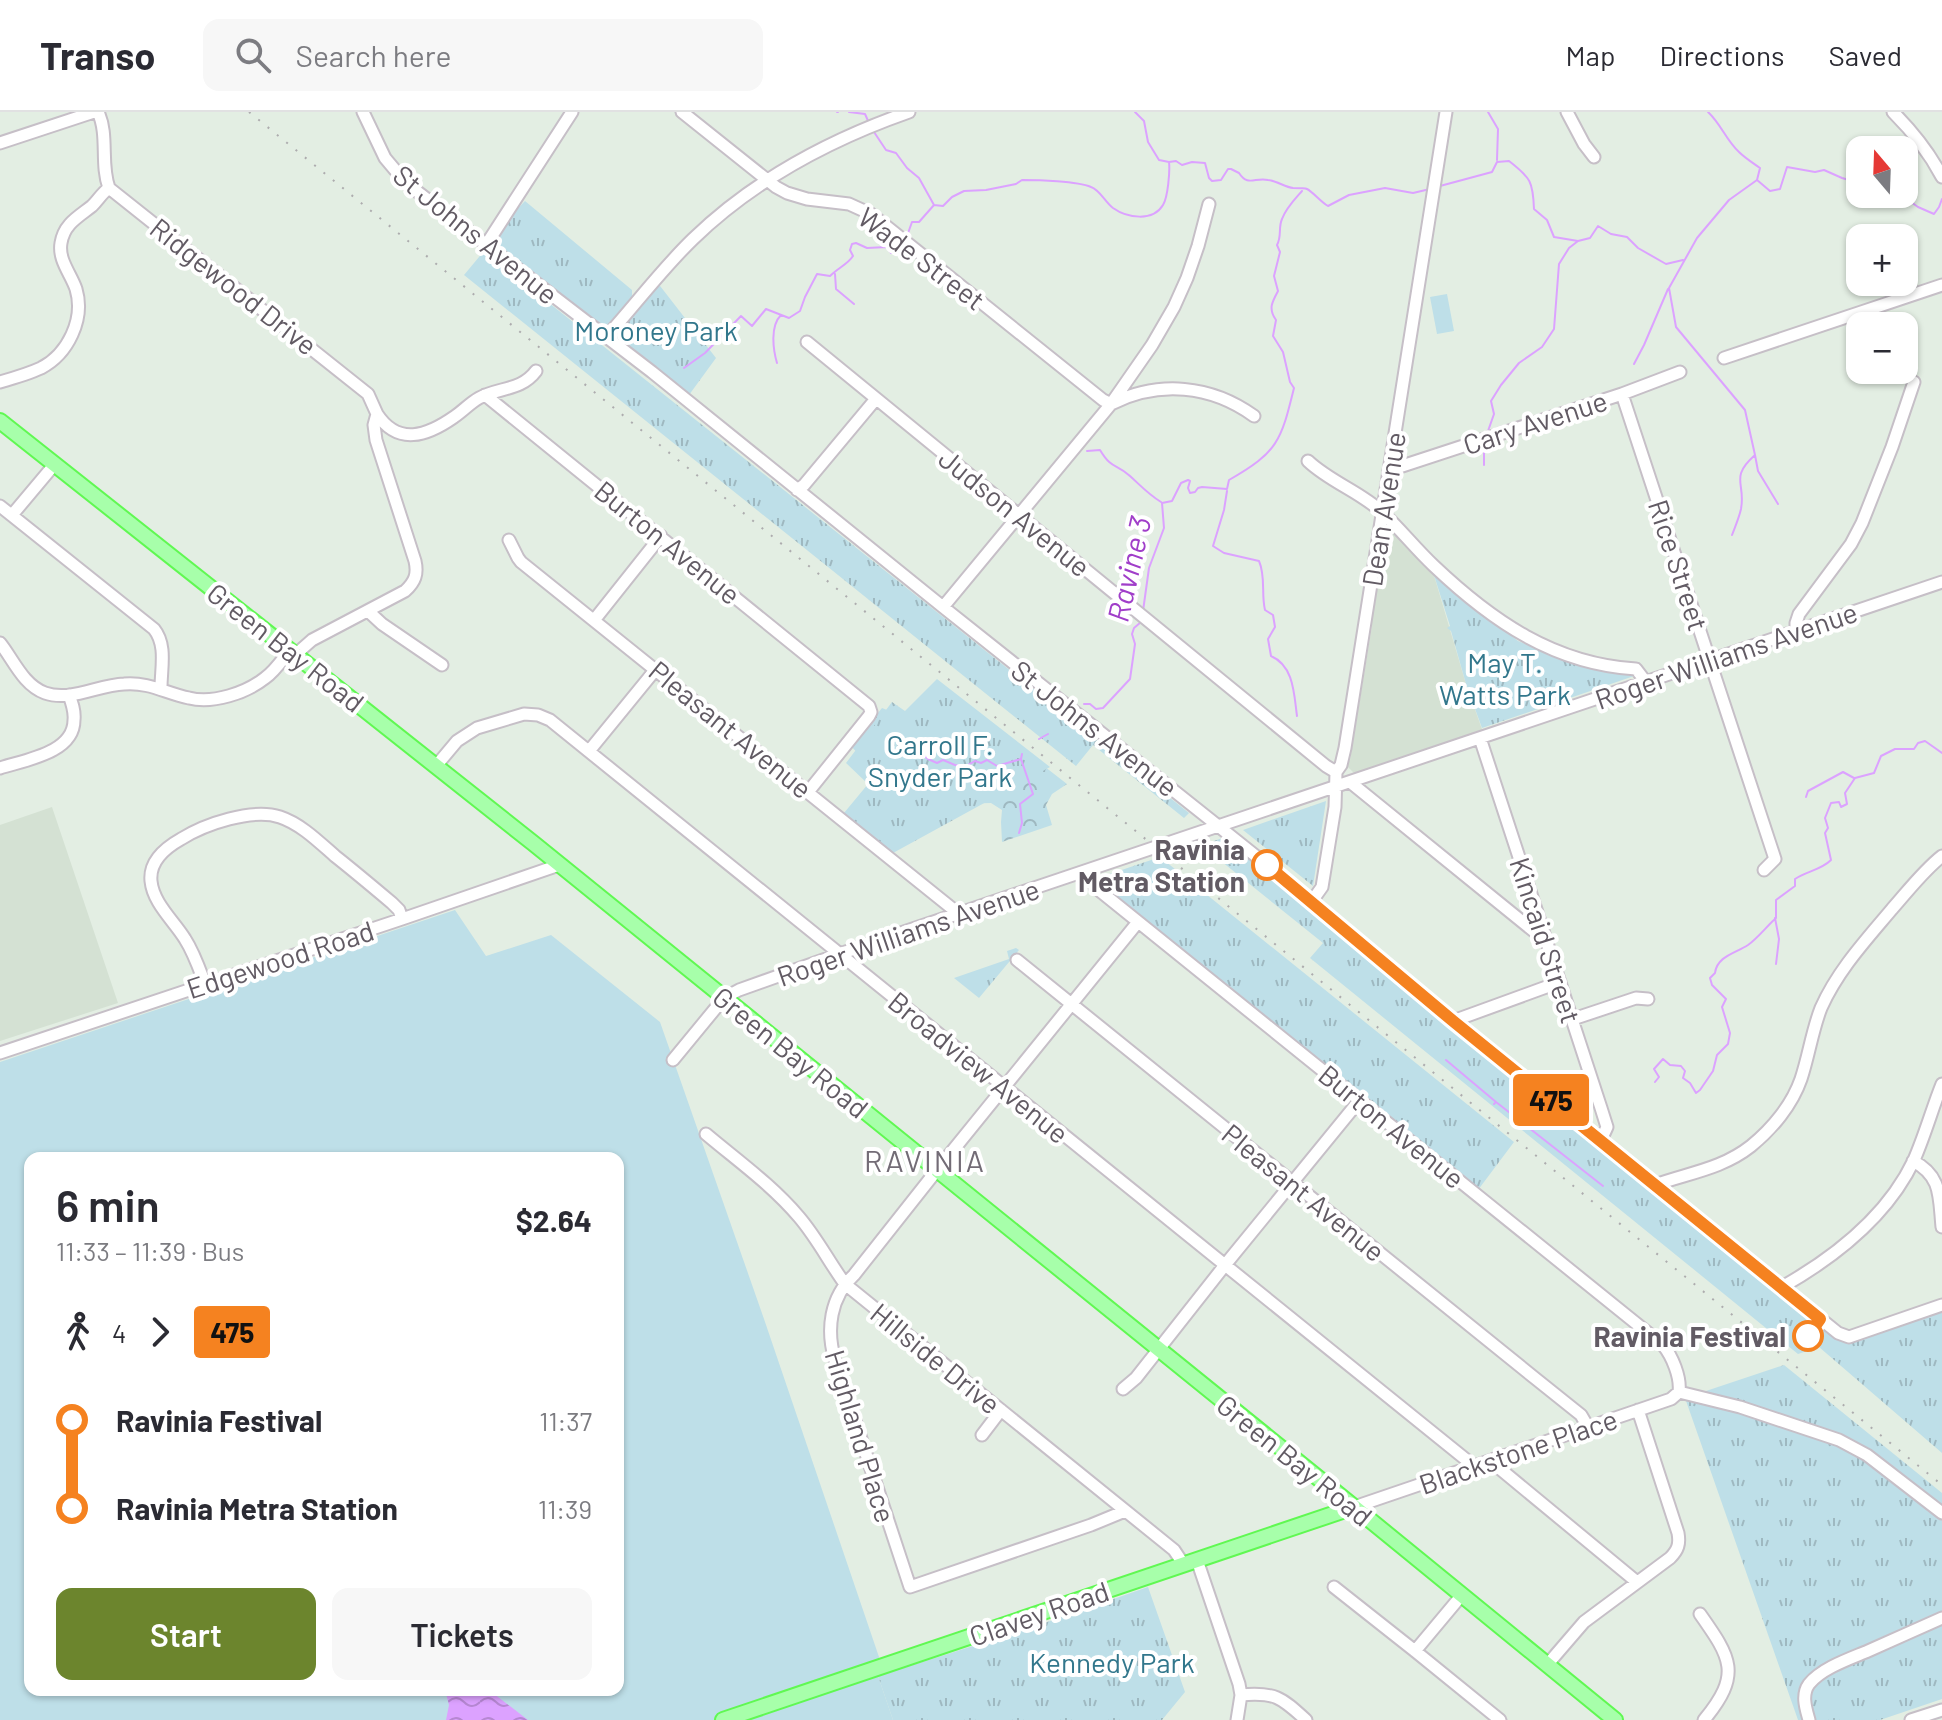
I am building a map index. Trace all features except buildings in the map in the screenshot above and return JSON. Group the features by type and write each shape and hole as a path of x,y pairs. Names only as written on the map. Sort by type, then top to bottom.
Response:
{"main road":[{"name":"Green Bay Road","path":"0,421 436,766 1615,1720"},
{"name":"Clavey Road","path":"723,1720 1354,1507"}],"street":[{"path":"0,143 96,112 103,123 109,188 68,225 61,244 61,256 77,296 77,320 71,336 63,350 43,367 0,382"},
{"path":"486,245 572,112"},
{"name":"Wade Street","path":"682,112 766,180 787,193 807,199 849,204 871,214 1111,404"},
{"path":"607,336 692,240 766,180 846,137 909,112"},
{"name":"Dean Avenue","path":"1312,901 1322,887 1335,807 1336,772 1345,748 1446,112"},
{"path":"1567,112 1594,157"},
{"path":"1893,112 1910,128 1942,177"},
{"name":"St Johns Avenue","path":"365,115 380,150 406,183 607,336 1219,826 1453,1021 1842,1335 1849,1337 1942,1305"},
{"name":"Ridgewood Drive","path":"109,188 368,394 377,414 389,428 401,435"},
{"path":"943,607 1111,404 1152,345 1187,278 1209,204"},
{"path":"1724,358 1942,285"},
{"name":"Judson Avenue","path":"807,342 1336,772"},
{"path":"382,454 395,438 442,425 476,399 521,384 536,371"},
{"name":"Cary Avenue","path":"1390,470 1680,372"},
{"path":"1796,631 1799,614 1851,544 1862,523 1913,384"},
{"path":"1111,404 1162,389 1195,390 1217,395 1254,416"},
{"name":"Rice Street","path":"1622,394 1775,859 1764,870"},
{"name":"Burton Avenue","path":"485,395 869,706 870,715 808,792"},
{"path":"797,490 875,400"},
{"path":"0,643 34,687 47,694 69,695 122,684 139,684 189,698 219,698 250,688 312,640 405,591 417,574 374,433 377,414"},
{"path":"1308,461 1382,512 1434,566 1475,602 1519,633 1557,653 1587,662 1636,669 1646,682"},
{"path":"12,515 54,465"},
{"path":"0,506 154,629 162,644 161,688"},
{"path":"595,619 661,536"},
{"name":"Pleasant Avenue","path":"509,540 521,562 959,914"},
{"name":"Roger Williams Avenue","path":"673,1060 724,998 739,990 1942,582"},
{"path":"368,611 442,665"},
{"path":"589,751 656,669"},
{"path":"0,768 62,746 73,729 74,713 69,695"},
{"name":"Broadview Avenue","path":"436,766 457,741 470,732 524,714 550,720 1474,1466"},
{"name":"Kincaid Street","path":"1480,738 1607,1127 1601,1140"},
{"path":"1350,782 1546,941"},
{"path":"205,984 190,948 158,899 151,878 155,861 162,853 189,834 211,826 260,814 289,821 392,903 402,919"},
{"path":"1655,1185 1725,1162 1762,1137 1780,1117 1801,1079 1815,1025 1836,980 1917,880 1942,856"},
{"name":"Edgewood Road","path":"0,1053 559,865"},
{"name":"Burton Avenue","path":"1086,872 1095,887 1663,1345 1670,1353 1681,1386 1679,1392"},
{"name":"Highland Place","path":"1125,1511 910,1587 831,1348 830,1328 832,1313 845,1284 1138,922"},
{"name":"Pleasant Avenue","path":"1017,960 1581,1415 1588,1427"},
{"path":"1453,1021 1560,982"},
{"path":"1573,1019 1636,998 1648,999"},
{"path":"1782,1287 1853,1239 1883,1206 1913,1161 1942,1084"},
{"path":"1123,1389 1136,1378 1359,1101"},
{"name":"Hillside Drive","path":"706,1134 794,1211 845,1284 1190,1562"},
{"path":"1913,1161 1927,1169 1940,1187 1942,1227"},
{"path":"1679,1392 1740,1407 1839,1440 1867,1455 1942,1513"},
{"name":"Blackstone Place","path":"1354,1507 1671,1399 1679,1392"},
{"path":"982,1435 1001,1410"},
{"path":"1547,1665 1584,1622 1678,1550 1680,1541 1638,1410"},
{"path":"1494,1459 1499,1468 1637,1582"},
{"path":"1190,1562 1239,1684 1241,1695 1237,1720"},
{"path":"1334,1587 1500,1720"},
{"path":"1415,1651 1461,1596"},
{"path":"1700,1614 1725,1653 1729,1670 1723,1696 1704,1720"},
{"path":"1809,1720 1805,1696 1808,1686 1820,1675 1942,1618"},
{"path":"1241,1695 1273,1695 1306,1720"},
{"path":"1911,1720 1942,1710"}],"shaded area":[{"path":"1387,525 1393,527 1433,572 1483,732 1356,775 1346,765 1350,760 1372,626 1369,620 1383,532"},
{"path":"52,807 118,1003 0,1041 0,825"}],"green space":[{"name":"Moroney Park","path":"525,201 632,290 632,300 609,327 603,327 497,247 501,228"},
{"path":"484,251 1189,813 1184,818 1093,745 1076,766 464,275"},
{"name":"Moroney Park","path":"657,282 716,358 689,395 619,340 627,317"},
{"path":"1447,294 1454,331 1437,334 1430,297"},
{"name":"May T. Watts Park","path":"1433,572 1518,641 1564,660 1634,676 1482,728 1451,631 1447,628 1450,626"},
{"name":"Carroll F. Snyder Park","path":"937,679 1050,767 893,853 844,813 868,784 846,763 892,702 905,711"},
{"path":"882,708 902,716 1013,742 1067,784 1052,794 1046,805 1052,825 1002,842 1002,810 991,803 956,804 861,757 851,746"},
{"path":"1326,801 1313,886 1243,830"},
{"path":"1223,838 1838,1340 1942,1305 1942,1453 1819,1347 1798,1354 1310,958 1323,943 1201,845"},
{"path":"1160,857 1514,1142 1478,1190 1099,883 1101,877"},
{"path":"455,910 486,956 551,935 660,1022 879,1657 878,1676 893,1720 0,1720 0,1062"},
{"path":"1019,950 979,998 954,978 1009,959 1007,951"},
{"name":"Ravinia Festival","path":"1784,1365 1942,1493 1942,1699 1880,1720 1798,1720 1685,1398"},
{"name":"Kennedy Park","path":"1148,1587 1185,1692 1162,1720 893,1720 878,1676"}],"water":[{"path":"447,1696 497,1696 528,1720 446,1720 449,1705"}],"waterway":[{"name":"Ravine 3","path":"849,112 865,114 869,123"},
{"path":"1135,112 1144,121 1148,142 1159,160 1169,162"},
{"path":"1488,112 1498,129 1497,160"},
{"path":"1708,112 1734,147 1760,168 1757,180"},
{"name":"Ravine 3","path":"872,129 886,150 896,153 919,178 934,205"},
{"name":"Ravine 3","path":"907,236 912,222 919,222 934,205 943,206 964,191 986,190 1022,180 1085,185 1097,191 1119,211 1132,216 1146,216 1163,205 1169,162 1176,161 1182,165 1205,163 1212,181 1221,180 1231,169 1249,181 1263,179 1306,189 1328,206 1349,195 1385,188 1413,193 1430,189"},
{"name":"Ravine 3","path":"1440,186 1492,172 1497,162 1509,161 1529,181 1534,209 1547,220 1554,237 1578,241"},
{"name":"Ravine 3","path":"1732,535 1741,509 1740,475 1755,455 1745,410 1676,327 1669,288 1697,238 1729,200 1757,180 1770,191 1780,189 1787,167 1815,172 1824,170 1846,179"},
{"name":"Ravine 3","path":"1143,611 1149,568 1164,528 1162,503 1172,501 1181,483 1188,480 1190,493 1202,487 1227,489 1229,480 1268,453 1281,433 1294,388 1283,352 1273,336 1276,320 1272,306 1278,291 1274,276 1280,252 1277,245 1281,222 1288,207 1302,191"},
{"name":"Ravine 3","path":"1918,207 1934,214 1942,199"},
{"name":"Ravine 3","path":"1488,431 1494,414 1491,401 1501,385 1519,363 1542,347 1554,329 1559,264 1569,248 1578,241 1590,238 1598,226 1611,234 1627,237 1638,248 1666,264 1683,260"},
{"name":"Ravine 3","path":"684,368 705,353 741,316 752,326 766,309 789,318 800,311 817,274 830,276 848,261 853,256 850,250 852,244 867,248 887,247 891,253 901,252 904,245"},
{"path":"835,274 836,289 854,304"},
{"path":"1634,364 1668,289"},
{"path":"777,363 774,331 781,315"},
{"path":"1087,451 1100,450 1111,464 1161,502"},
{"path":"1484,452 1484,465"},
{"path":"1755,455 1758,471 1778,504"},
{"path":"1227,491 1213,546 1224,553 1259,561 1265,610 1273,615 1275,627 1268,639 1271,656 1289,674 1297,716"},
{"name":"Ravine 3","path":"1084,704 1096,709 1103,708 1130,679 1135,644 1132,634 1141,622"},
{"name":"Ravine 3","path":"1039,739 1048,734"},
{"name":"Ravine 3","path":"1655,1082 1659,1077 1654,1069 1663,1059 1670,1065 1681,1066 1685,1071 1683,1078 1696,1093 1713,1071 1717,1055 1728,1044 1730,1033 1722,1007 1726,999 1712,985 1710,978 1723,959 1752,942 1776,918 1776,900 1795,886 1795,879 1831,860 1825,833 1828,828 1825,818 1831,803 1839,802 1841,807 1847,804 1845,793 1855,778 1874,773 1881,756 1895,749 1914,749 1918,743 1925,741 1942,753"},
{"name":"Ravine 3","path":"919,751 937,763 943,760 966,766 987,760 997,766 1021,759"},
{"name":"Ravine 3","path":"1019,833 1022,823 1020,804 1033,794 1022,754"},
{"name":"Ravine 3","path":"1806,797 1808,791 1843,772 1854,778"},
{"name":"Ravine 3","path":"1775,918 1779,939 1776,964"},
{"path":"1446,1060 1496,1102"},
{"path":"1494,1104 1496,1102 1603,1186"}],"railway":[{"path":"249,112 1942,1485"}],"bus line":[{"name":"475","path":"1267,865 1453,1021 1820,1319 1808,1336"}],"place":[{"name":"Ravinia Metra Station","path":"1267,865"},
{"name":"Ravinia Festival","path":"1808,1336"}],"district":[{"name":"RAVINIA","path":"925,1160"}]}
